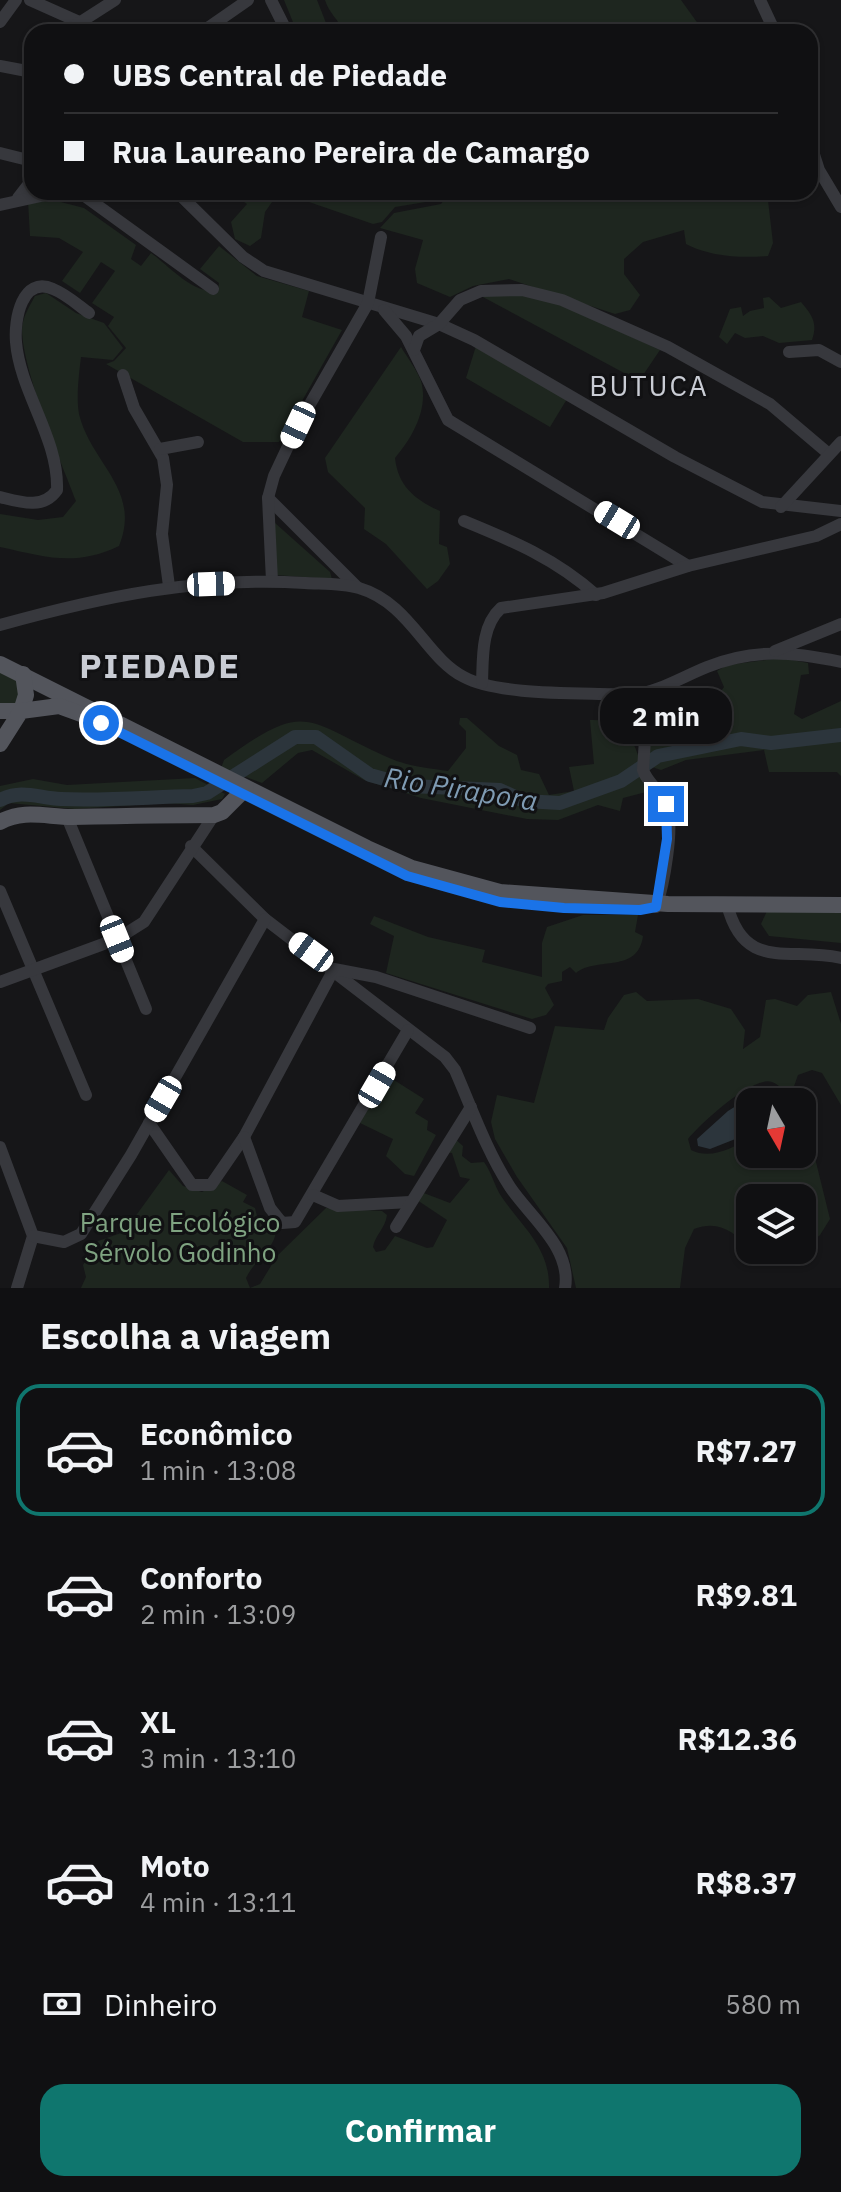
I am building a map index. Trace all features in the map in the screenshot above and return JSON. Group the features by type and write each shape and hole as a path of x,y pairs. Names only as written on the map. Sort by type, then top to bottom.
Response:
{"main road":[{"path":"0,664 212,774 238,793 407,876 500,902 640,910 661,904"},
{"path":"23,674 27,709"},
{"path":"1,735 27,709 64,695"},
{"path":"0,711 72,709 212,774"},
{"path":"238,793 412,868 500,892 557,899 661,904 841,905"},
{"path":"0,822 15,815 214,815 238,793"}],"street":[{"path":"0,22 16,0"},
{"path":"30,0 77,21"},
{"path":"74,24 115,0"},
{"path":"214,24 248,0"},
{"path":"271,0 283,24"},
{"path":"760,0 771,24"},
{"path":"0,66 24,68"},
{"path":"0,153 24,159"},
{"path":"818,167 841,207"},
{"path":"18,198 24,190"},
{"path":"0,205 24,197"},
{"path":"90,200 213,289"},
{"path":"185,200 243,257 264,271 439,324 502,356 689,465 762,502 781,507 823,506 841,511"},
{"path":"272,581 268,498 298,425 368,303 381,237"},
{"path":"0,497 41,503 51,499 57,490 47,442 16,343 23,299 31,289 41,286 54,289 89,313"},
{"path":"414,350 419,336 439,324 460,300 481,291 505,288 562,300 668,347 770,404 829,454"},
{"path":"383,309 414,350 448,420 688,566"},
{"path":"789,352 819,350 841,362"},
{"path":"123,375 134,408 160,449 167,485 162,534 169,586"},
{"path":"160,449 198,442"},
{"path":"781,507 841,442"},
{"path":"268,498 357,587 394,607 456,672 482,683 509,688 648,693 736,656 775,651 841,624"},
{"path":"464,521 544,555 569,571 596,595"},
{"path":"482,683 487,630 493,616 501,608 596,595 688,566 816,536 841,524"},
{"path":"0,625 88,601 169,586 272,581 357,587"},
{"path":"775,651 841,662"},
{"path":"648,693 643,770 647,781 661,794 669,814 661,904"},
{"path":"0,982 117,939 144,922 214,815"},
{"path":"67,817 146,1009"},
{"path":"191,846 265,919 334,969 361,996 445,1057 455,1070 511,1188 560,1256 568,1285"},
{"path":"0,891 86,1095"},
{"path":"727,904 737,934 756,949 841,958"},
{"path":"33,1236 64,1242 81,1234 149,1123 265,919"},
{"path":"334,969 376,977 530,1028"},
{"path":"149,1123 192,1185 211,1185 244,1137 334,969"},
{"path":"361,996 376,977"},
{"path":"244,1137 270,1208 282,1223 295,1222 408,1030"},
{"path":"396,1227 471,1107"},
{"path":"0,1147 33,1236 17,1288"},
{"path":"227,1165 255,1171"},
{"path":"313,1195 338,1206 410,1202"}],"green space":[{"path":"284,0 317,0 326,23 330,24 294,24"},
{"path":"325,0 681,0 698,24 339,24"},
{"path":"53,200 84,208 136,245 131,259 141,266 151,253 183,279 201,289 218,290 219,283 200,269 219,246 257,276 309,291 302,317 342,330 279,442 243,442 106,364 114,361 126,348 108,326 114,317 92,303 115,271 101,262 80,293 62,281 83,252 59,238 30,236 28,201"},
{"path":"241,200 273,200 265,212 261,238 250,246 235,239 231,222 247,204"},
{"path":"307,200 438,200 395,207 382,222 373,224"},
{"path":"444,200 768,200 773,243 768,256 747,257 716,254 686,244 684,230 643,242 624,259 624,274 640,295 630,310 615,314 509,279 473,286 450,297 417,283 415,269 423,240 380,228 394,213 441,204"},
{"path":"504,290 568,307 660,350 639,381 481,296"},
{"path":"46,293 76,313 104,323 123,348 113,360 81,357 78,393 79,414 85,432 120,492 124,526 119,546 74,558 0,547 0,514 38,520 63,517 76,501 43,416 24,348 22,330 25,317 35,296"},
{"path":"769,297 781,308 801,302 813,320 812,340 779,343 763,336 745,338 735,333 727,344 719,337 730,309 741,307 743,316 764,308 763,298"},
{"path":"476,346 567,399 550,427 466,378"},
{"path":"401,347 421,381 423,402 413,432 395,458 397,468 409,491 440,511 439,544 447,547 450,564 438,581 427,589 386,544 364,529 365,508 328,472 325,458"},
{"path":"275,523 330,572 332,579 275,575"},
{"path":"781,658 808,663 809,674 801,675 794,714 802,719 841,701 841,776 837,772 769,772 764,750 686,760 661,770 652,767 647,760 650,733 719,694 724,687 717,671 727,665"},
{"path":"0,671 19,681 22,693 16,704 0,708"},
{"path":"460,718 467,718 499,746 517,755 521,770 539,774 549,795 574,791 569,767 594,764 590,720 618,725 632,741 650,791 623,798 620,811 598,805 558,820 527,819 421,798 364,780 312,750 298,753 262,783 221,768 224,760 273,729 290,722 306,722 394,760 448,771 466,748 466,731 459,724"},
{"path":"195,778 225,794 222,799 193,805 166,803 75,809 9,803 0,810 0,786 33,779 67,785"},
{"path":"767,911 841,912 841,943 769,936 761,924"},
{"path":"583,915 638,915 635,932 643,936 640,948 625,960 595,965 576,973 570,967 562,972 562,981 548,984 545,988 554,1005 546,1015 532,1019 386,973 394,936 370,924 374,916 428,937 485,950 482,962 542,977 542,943 547,927"},
{"path":"636,992 647,1001 698,999 731,1009 745,1030 743,1049 760,1037 766,1000 775,999 797,1006 808,995 831,992 841,1024 841,1105 822,1073 812,1070 798,1075 793,1088 763,1082 749,1088 736,1088 736,1096 688,1139 691,1150 699,1153 721,1152 736,1146 736,1168 816,1168 816,1162 830,1219 816,1238 816,1184 736,1184 736,1236 718,1227 694,1229 685,1248 680,1288 576,1288 567,1248 517,1177 495,1139 491,1122 497,1095 534,1103 555,1026 604,1030 608,1018 624,995"},
{"path":"386,1075 424,1099 415,1113 428,1121 427,1130 436,1135 414,1176 405,1174 386,1156 393,1139 360,1123"},
{"path":"453,1137 463,1146 462,1156 471,1163 484,1162 501,1196 540,1249 549,1288 250,1288 260,1284 277,1256 326,1208 382,1211 387,1215 374,1243 376,1252 385,1250 395,1236 427,1248 433,1247 447,1220 417,1200 421,1192 450,1203 470,1179 460,1177 452,1153 444,1152"},
{"name":"Parque Ecológico Sérvolo Godinho","path":"169,1170 183,1186 202,1192 222,1181 247,1195 243,1202 255,1208 258,1220 276,1229 269,1249 246,1278 250,1288 81,1288 86,1277 83,1265 98,1241 124,1232"}],"shaded area":[{"path":"736,1106 736,1139 710,1149 698,1146 697,1139"}],"waterway":[{"name":"Rio Pirapora","path":"0,800 23,795 77,799 193,796 207,793 295,737 316,737 370,775 410,786 500,790 524,801 560,803 621,781 658,756 741,739 771,743 841,735"}],"district":[{"name":"BUTUCA","path":"649,386"},
{"name":"PIEDADE","path":"160,666"}],"route":[{"path":"101,723 364,857 407,876 500,902 564,908 640,910 656,907 663,884 669,814 666,804"}]}
